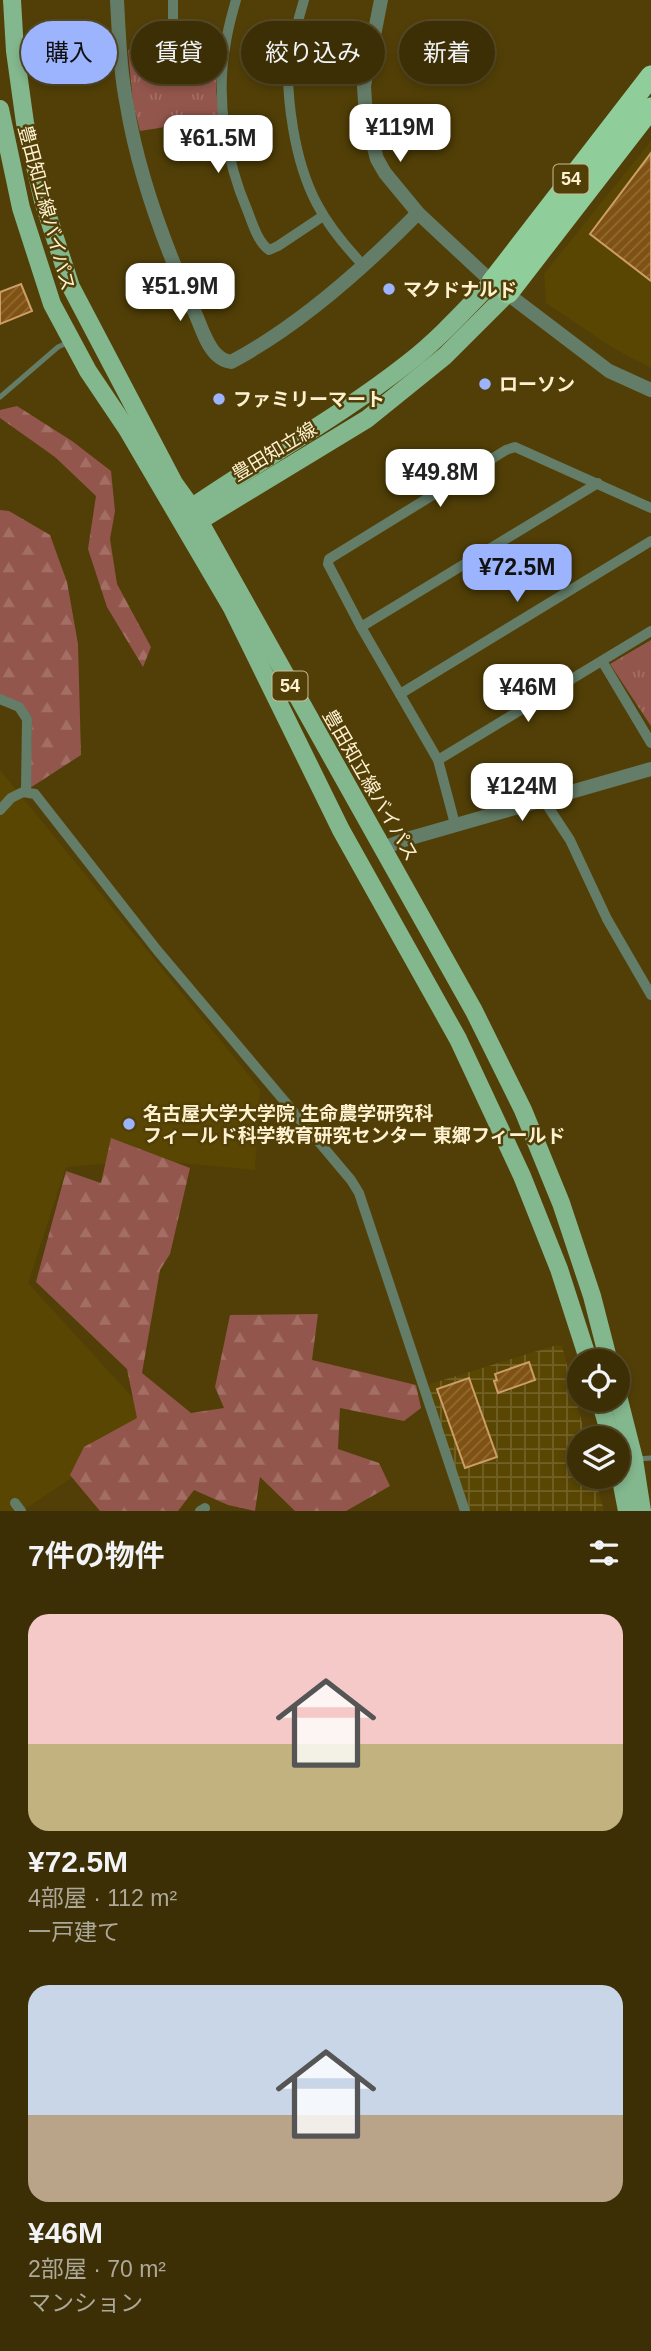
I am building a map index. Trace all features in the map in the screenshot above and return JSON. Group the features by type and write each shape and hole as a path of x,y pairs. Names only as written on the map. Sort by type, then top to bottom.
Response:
{"highway":[{"name":"54","path":"500,288 651,76"},
{"name":"54","path":"500,288 651,108"}],"main road":[{"name":"豊田知立線バイパス","path":"12,0 15,51 25,122 43,201 71,287 174,483 208,565 232,608 341,830 458,1039 485,1094 522,1176 559,1269 585,1349"},
{"name":"豊田知立線バイパス","path":"0,109 21,208 52,304 88,371 188,519 383,848 474,1011 523,1110 561,1203 592,1296 606,1349"},
{"name":"豊田知立線","path":"188,519 367,419 445,356 500,288"},
{"path":"630,1461 642,1511"},
{"path":"627,1511 628,1489"}],"street":[{"path":"117,0 127,107 144,181 166,245 215,353 231,362 246,354 288,325 363,265 418,213"},
{"path":"173,0 173,21"},
{"path":"227,36 236,0"},
{"path":"304,0 290,55 289,106 298,159 323,216 363,265"},
{"path":"381,0 366,63 364,86 366,118 377,159 385,173 418,213 500,288 609,371 651,390"},
{"path":"224,84 230,160 243,201 264,246 273,249 323,216"},
{"path":"455,824 438,760 328,564 333,555 515,447 651,508"},
{"path":"361,627 598,483"},
{"path":"400,694 651,541"},
{"path":"438,760 651,631"},
{"path":"602,661 651,743"},
{"path":"0,699 19,707 27,719 26,791"},
{"path":"383,848 455,824 651,769"},
{"path":"0,810 11,798 26,791 35,794 157,950 346,1172 359,1193 465,1511"},
{"path":"543,799 570,840 607,919 651,995"}],"lane":[{"path":"0,397 58,347 72,341"}],"shaded area":[{"path":"651,141 651,368 613,348 546,303 544,274"},
{"name":"名古屋大学大学院 生命農学研究科 フィールド科学教育研究センター 東郷フィールド","path":"0,770 260,1089 255,1170 150,1160 66,1167 28,1283 155,1422 22,1511 0,1511"},
{"path":"557,1345 562,1346 567,1365 567,1412 579,1412 583,1426 567,1426 567,1489 598,1489 604,1511 470,1511 428,1387 430,1384"}],"green space":[{"path":"128,50 131,50 131,82"},
{"path":"131,84 216,84 220,118 140,131"},
{"path":"17,406 72,441 111,471 115,511 110,539 117,584 151,647 143,667 107,607 88,549 96,496 55,457 0,418 0,410"},
{"path":"0,510 9,511 50,535 67,582 78,644 81,755 30,788 32,718 25,708 0,696"},
{"path":"651,640 651,726 610,664"},
{"path":"111,1138 190,1168 170,1254 160,1270 142,1373 191,1413 224,1408 215,1387 230,1315 318,1314 312,1360 416,1385 421,1408 404,1421 340,1408 338,1449 379,1463 390,1486 346,1511 295,1511 260,1477 255,1511 228,1505 194,1490 178,1511 100,1511 70,1475 84,1447 137,1418 127,1369 36,1282 66,1171 101,1183"}],"building":[{"path":"651,153 651,281 590,234"},
{"path":"21,284 32,311 0,324 0,292"},
{"path":"529,1362 535,1380 498,1393 495,1374"},
{"path":"469,1378 497,1457 465,1468 437,1389"}],"place":[{"name":"マクドナルド","path":"389,289"},
{"name":"ローソン","path":"485,384"},
{"name":"ファミリーマート","path":"219,399"},
{"name":"名古屋大学大学院 生命農学研究科 フィールド科学教育研究センター 東郷フィールド","path":"129,1124"}]}
